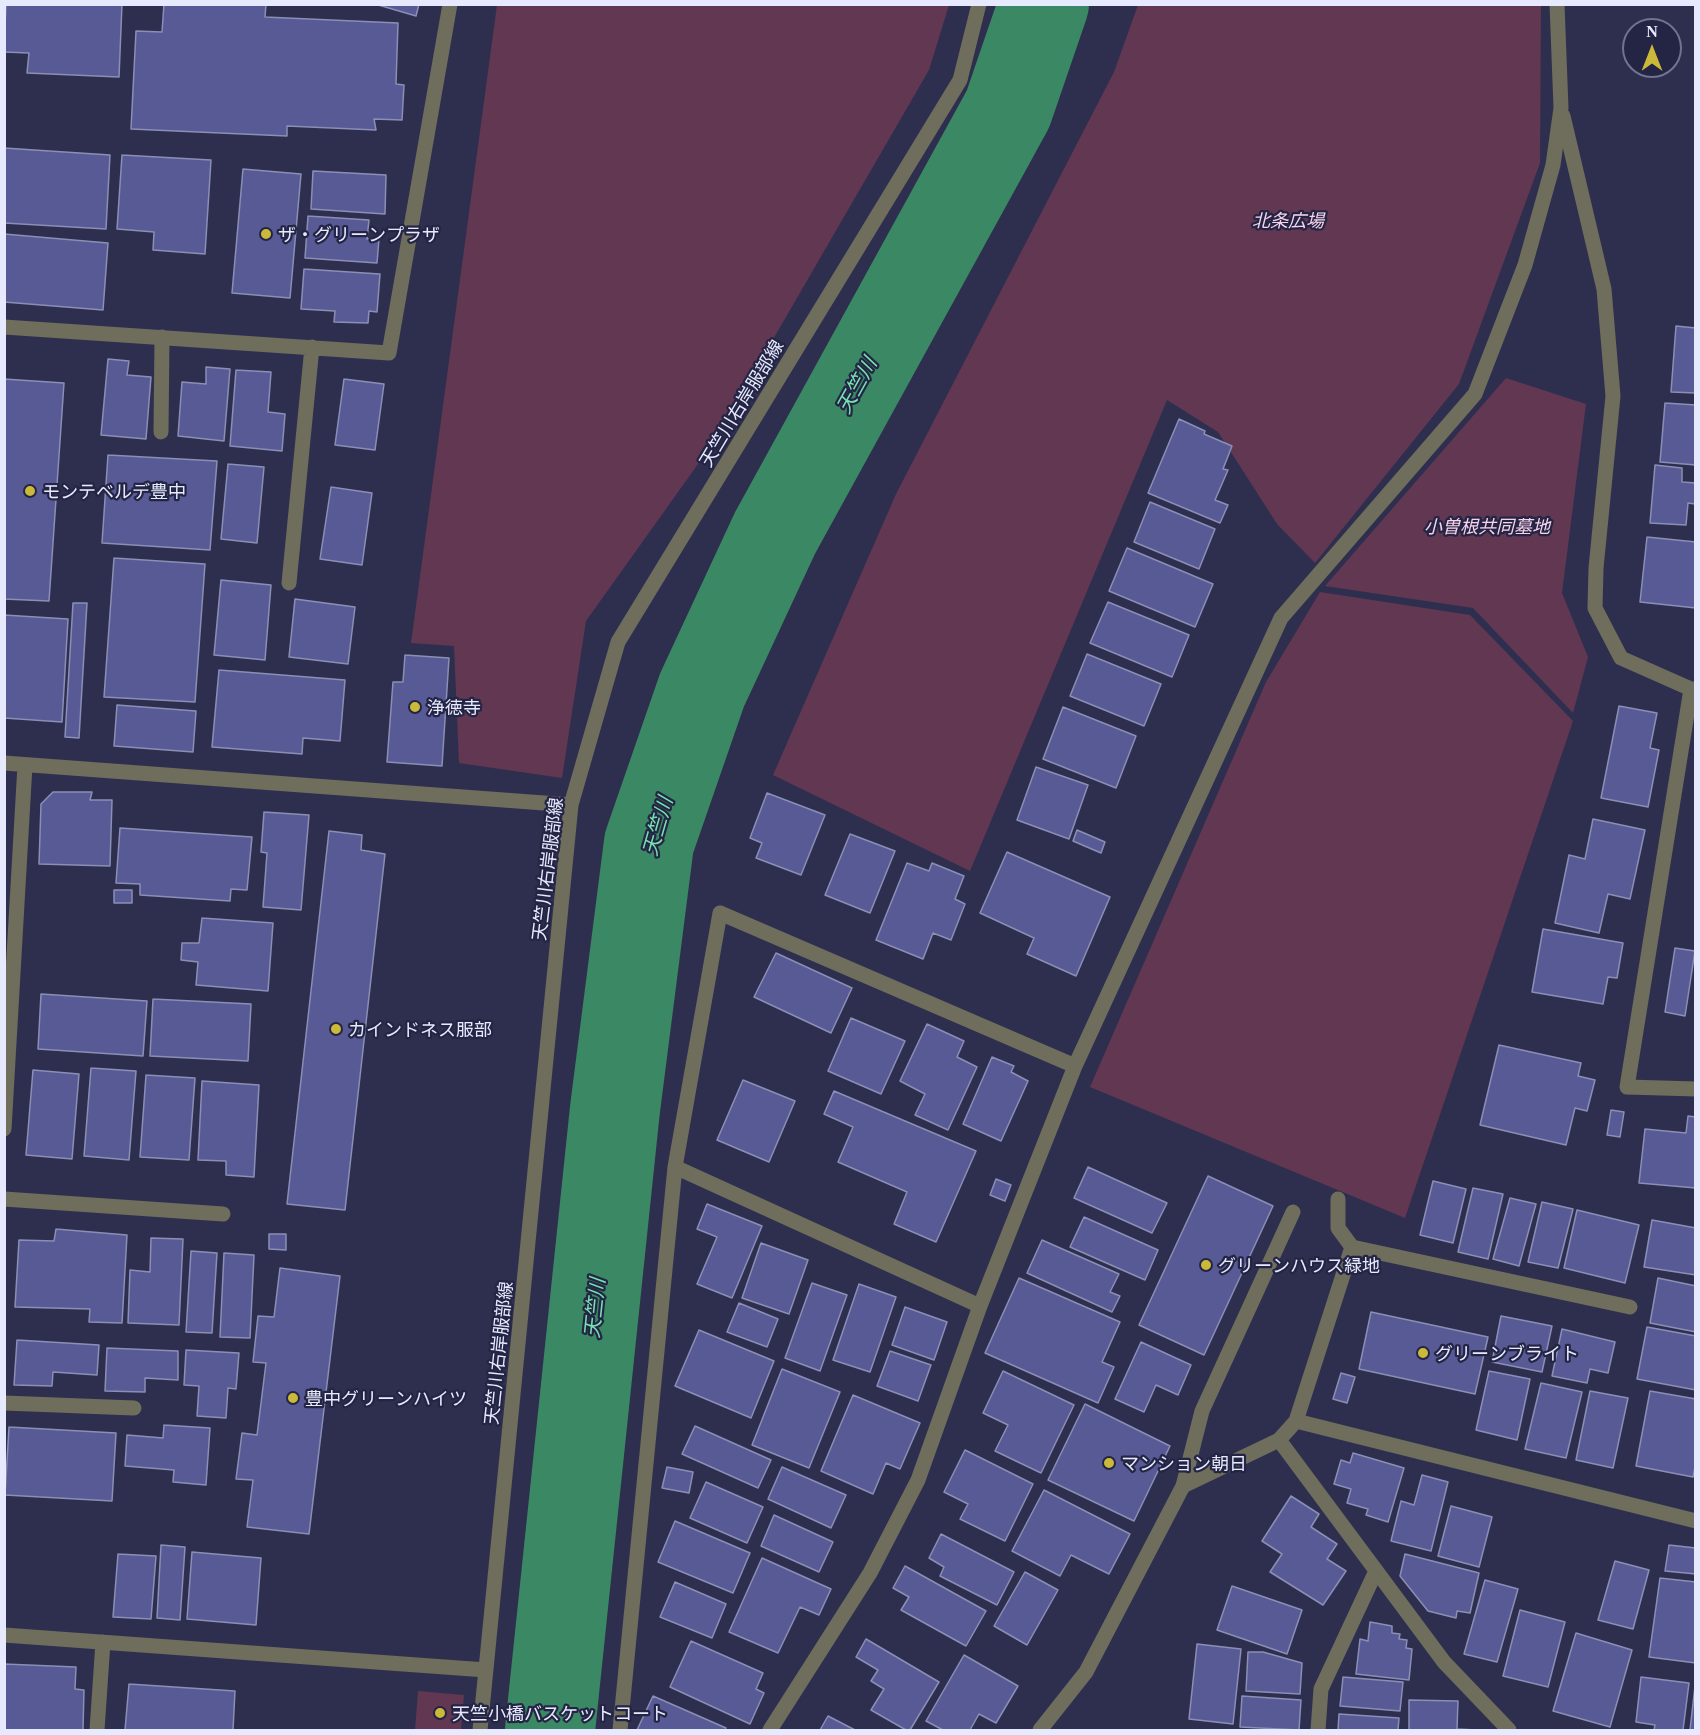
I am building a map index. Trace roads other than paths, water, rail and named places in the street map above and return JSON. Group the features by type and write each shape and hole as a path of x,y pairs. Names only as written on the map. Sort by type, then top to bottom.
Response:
{"street":[{"path":"4,327 389,353 450,4"},
{"name":"天竺川右岸服部線","path":"480,1731 571,805 618,642 960,80 979,4"},
{"path":"770,1731 870,1573 918,1480 980,1306 1075,1066 1281,618 1475,394 1525,265 1553,165 1561,108 1557,4"},
{"path":"1561,108 1604,289 1613,396 1596,568 1595,608 1621,658 1693,689 1627,1087 1695,1089"},
{"path":"161,432 162,338"},
{"path":"289,583 312,347"},
{"path":"4,763 571,805"},
{"path":"4,1129 25,765"},
{"path":"620,1731 675,1167 720,914 1075,1066"},
{"path":"675,1167 980,1306"},
{"path":"4,1199 223,1214"},
{"path":"1338,1199 1338,1228 1352,1247 1630,1307"},
{"path":"1040,1731 1086,1672 1183,1486 1202,1411 1293,1212"},
{"path":"1183,1486 1279,1440 1296,1421 1352,1247"},
{"path":"4,1403 134,1408"},
{"path":"1296,1421 1695,1521"},
{"path":"1279,1440 1444,1662 1509,1731"},
{"path":"1318,1731 1321,1689 1376,1571"},
{"path":"4,1635 486,1670"},
{"path":"97,1731 103,1642"}],"waterway":[{"name":"天竺川","path":"550,1730 615,1109 649,843 702,690 775,533 1008,109 1044,4"}],"place":[{"name":"ザ・グリーンプラザ","path":"266,234"},
{"name":"モンテベルデ豊中","path":"30,491"},
{"name":"浄徳寺","path":"415,707"},
{"name":"カインドネス服部","path":"336,1029"},
{"name":"グリーンハウス緑地","path":"1206,1265"},
{"name":"グリーンブライト","path":"1423,1353"},
{"name":"豊中グリーンハイツ","path":"293,1398"},
{"name":"マンション朝日","path":"1109,1463"},
{"name":"天竺小橋バスケットコート","path":"440,1713"}],"park label":[{"name":"北条広場","path":"1288,220"},
{"name":"小曽根共同墓地","path":"1487,526"}]}
